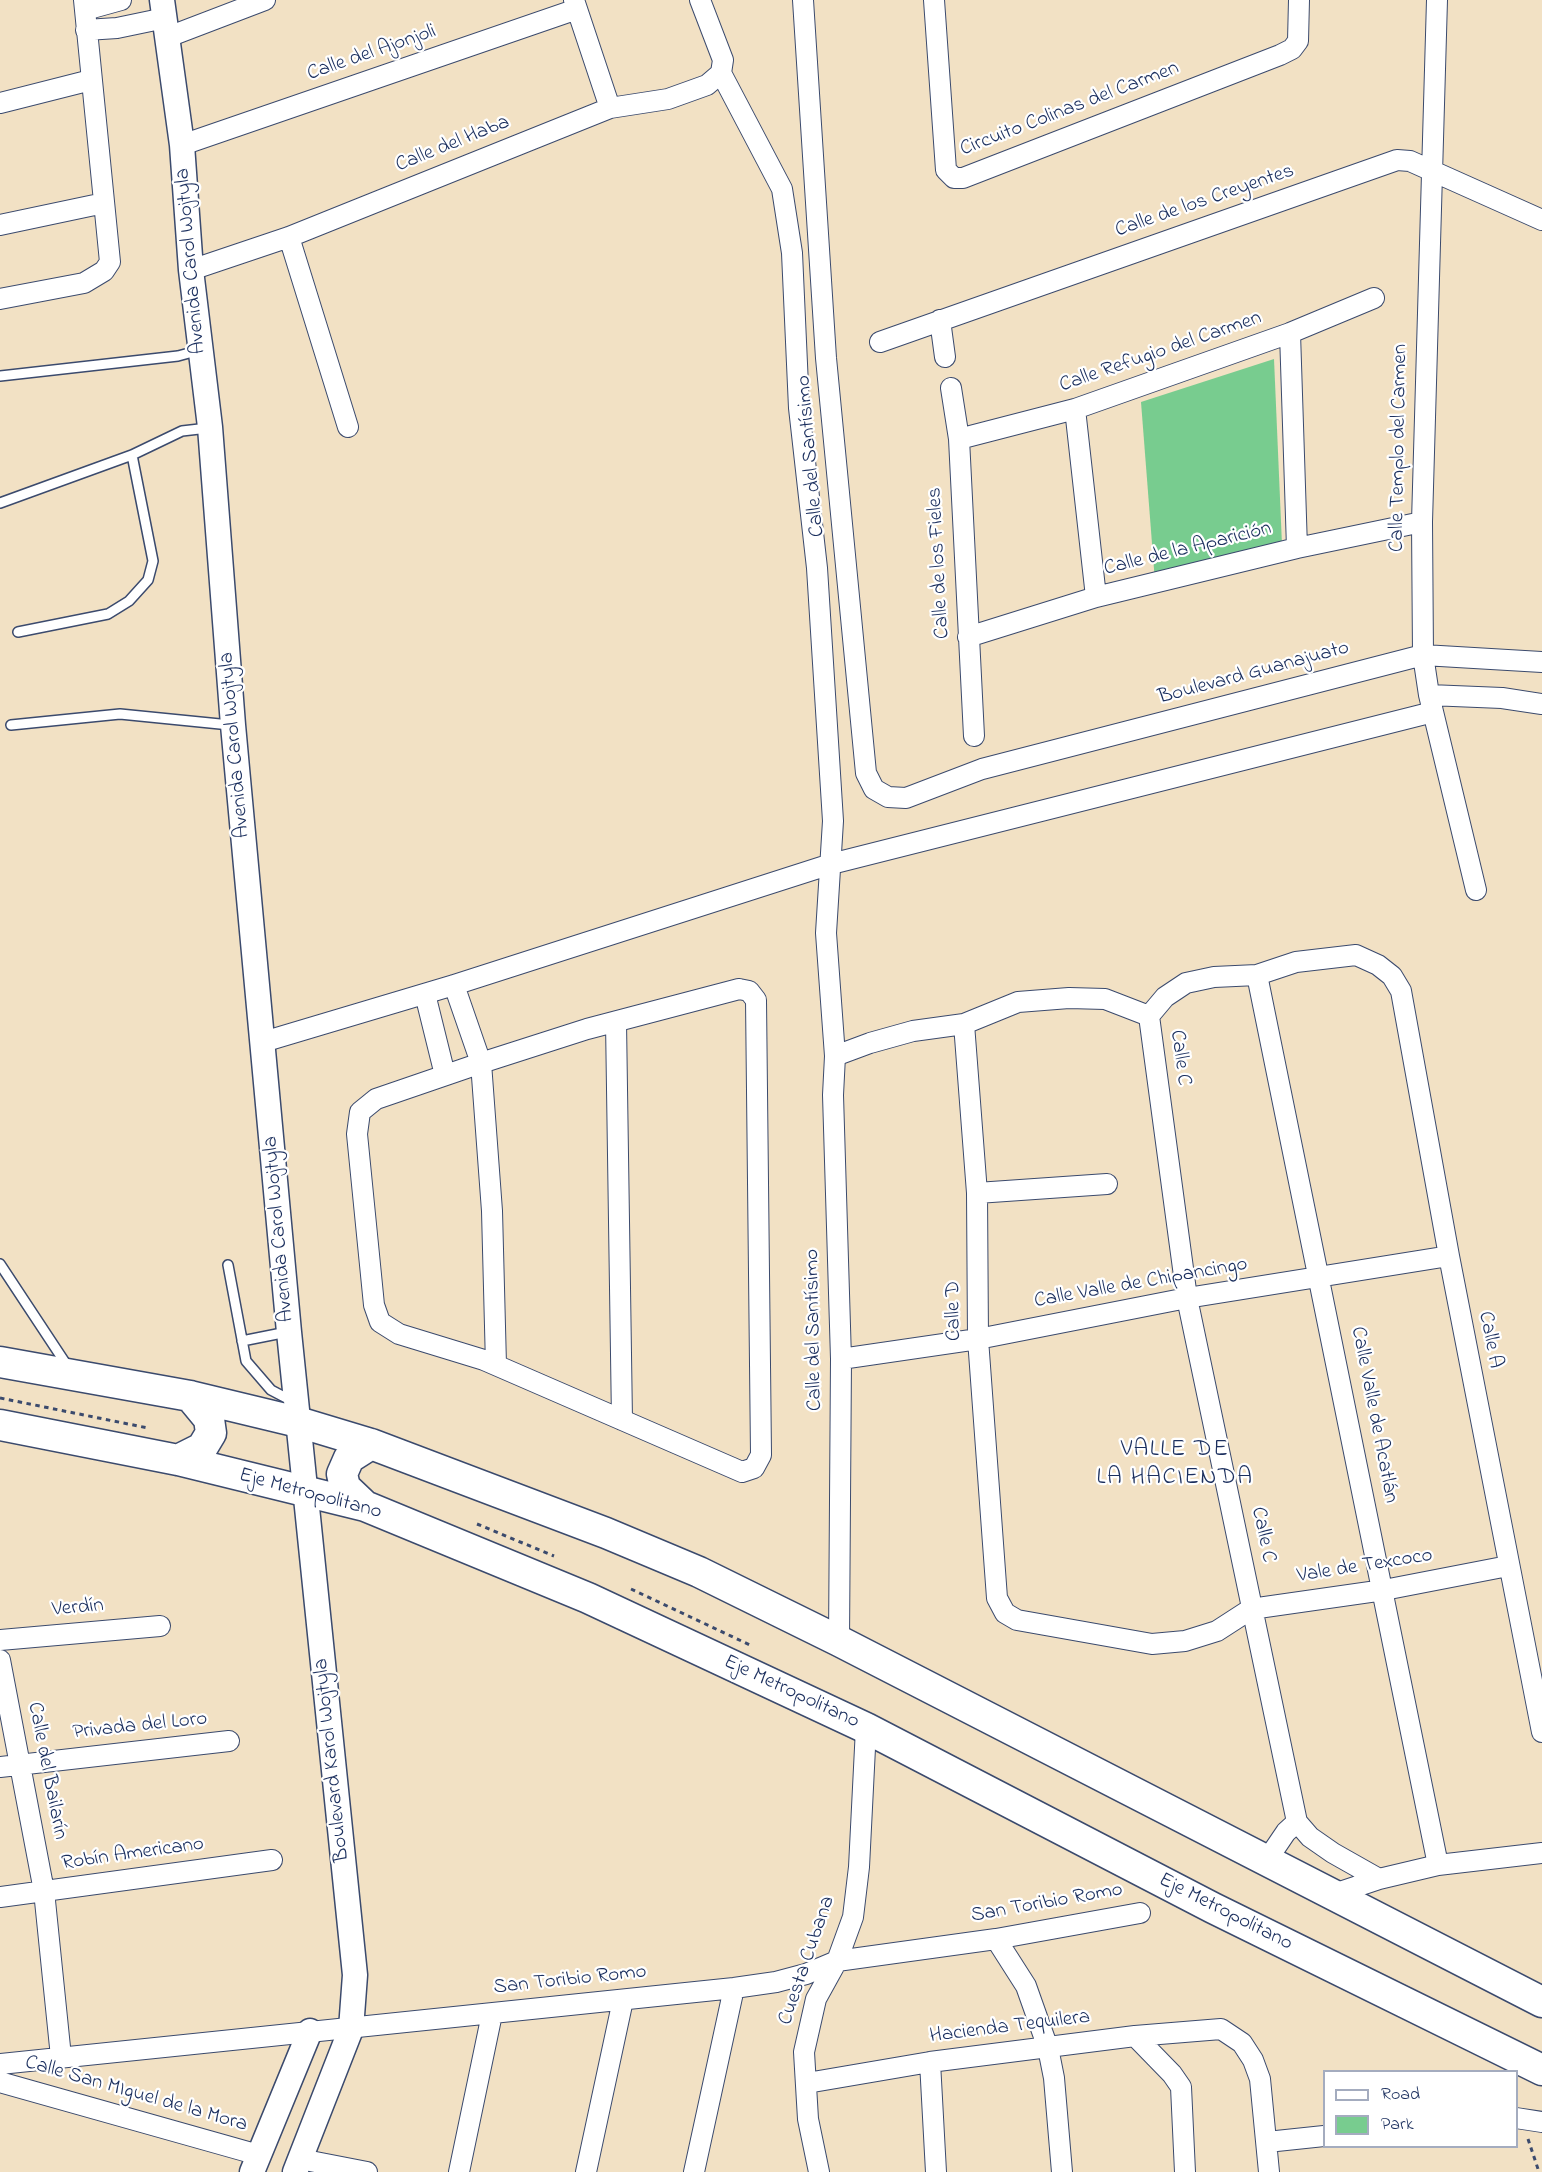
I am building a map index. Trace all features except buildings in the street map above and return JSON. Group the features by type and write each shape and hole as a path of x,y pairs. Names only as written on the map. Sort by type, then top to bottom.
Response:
{"main road":[{"path":"0,1362 190,1396 297,1412 371,1444 606,1533 699,1572 839,1641 1542,2002"},
{"path":"178,1460 202,1448 211,1433 209,1419 190,1396"},
{"name":"Eje Metropolitano","path":"0,1425 178,1460 259,1482 306,1490 365,1506 588,1598 866,1728 1213,1908 1542,2070"},
{"path":"365,1506 345,1487 342,1474 349,1458 371,1444"}],"street":[{"path":"0,299 84,284 104,271 111,262 112,251 104,203 85,5 121,0"},
{"path":"86,30 117,28 265,0"},
{"name":"Calle del Santísimo","path":"700,0 722,67 782,189 792,253 799,408 817,568 833,821 826,933 835,1056 834,1118 842,1359 839,1641"},
{"name":"Calle del Santísimo","path":"803,0 826,358 866,773 874,789 888,797 906,798 982,769"},
{"name":"Circuito Colinas del Carmen","path":"934,0 946,170 954,178 963,178 1280,56 1292,49 1298,41 1299,0"},
{"name":"Calle Templo del Carmen","path":"1437,0 1422,522 1423,655 1431,704 1476,890"},
{"path":"576,4 610,108"},
{"name":"Calle del Ajonjoli","path":"182,145 576,4"},
{"name":"Avenida Carol Wojtyla","path":"165,18 182,145 191,270 210,428 233,725 289,1332 306,1490"},
{"name":"Calle del Haba","path":"191,270 289,237 610,108 668,99 707,85 722,67"},
{"path":"0,103 91,80"},
{"name":"Calle de los Creyentes","path":"880,342 1397,160 1410,161 1431,169 1542,220"},
{"path":"0,225 104,203"},
{"path":"289,237 348,427"},
{"name":"Calle Refugio del Carmen","path":"959,439 1076,409 1290,333 1374,298"},
{"path":"940,320 945,357"},
{"path":"1290,333 1297,548"},
{"name":"Calle de los Fieles","path":"951,388 959,439 974,736"},
{"path":"1076,409 1096,597"},
{"name":"Calle de la Aparición","path":"968,637 1096,597 1297,548 1422,522"},
{"name":"Boulevard Guanajuato","path":"982,769 1423,655 1542,662"},
{"path":"263,1042 454,985 831,864 1431,704 1503,698 1542,704"},
{"name":"Calle A","path":"1257,975 1296,962 1356,955 1378,965 1392,976 1401,991 1449,1256 1542,1732"},
{"path":"835,1056 870,1043 914,1031 964,1024 1018,1002 1069,998 1105,999 1149,1016 1165,997 1186,983 1214,977 1257,975"},
{"name":"Calle Valle de Acatlán","path":"1257,975 1384,1590 1438,1865"},
{"path":"454,985 481,1063 492,1211 496,1365"},
{"path":"739,989 749,991 756,1000 761,1455 754,1468 742,1472 496,1365 399,1334 380,1322 374,1305 357,1134 360,1112 376,1098 616,1022 739,989"},
{"path":"424,993 445,1075"},
{"name":"Calle C","path":"1149,1016 1187,1298 1297,1822"},
{"path":"616,1022 622,1420"},
{"name":"Calle D","path":"964,1024 977,1193 978,1339 997,1598"},
{"path":"977,1193 1107,1185"},
{"name":"Calle Valle de Chipancingo","path":"842,1359 978,1339 1187,1298 1449,1256"},
{"name":"Boulevard Karol Wojtyla","path":"297,2165 351,2029 355,1975 306,1490"},
{"name":"Vale de Texcoco","path":"997,1598 1005,1613 1017,1620 1152,1644 1185,1641 1217,1631 1251,1609 1384,1590 1508,1566"},
{"name":"Verdín","path":"0,1640 160,1626"},
{"name":"Calle del Bailarín","path":"0,1660 44,1891 61,2058"},
{"name":"Cuesta Cubana","path":"819,2172 808,2119 804,2052 816,1999 837,1960 853,1917 859,1867 866,1728"},
{"name":"Privada del Loro","path":"0,1767 229,1741"},
{"path":"1267,1860 1286,1832 1297,1822 1310,1837 1333,1853 1379,1879"},
{"path":"1334,1894 1379,1879 1438,1865 1542,1853"},
{"name":"Robín Americano","path":"0,1897 272,1860"},
{"name":"San Toribio Romo","path":"0,2064 734,1988 776,1982 806,1974 837,1960 996,1939 1140,1913"},
{"path":"996,1939 1026,1986 1048,2048 1054,2078 1062,2172"},
{"path":"694,2172 734,1988"},
{"path":"586,2172 622,2000"},
{"path":"459,2172 492,2014"},
{"name":"Hacienda Tequilera","path":"807,2083 930,2062 1135,2036 1221,2029 1242,2043 1253,2060 1260,2079 1267,2142"},
{"path":"255,2163 310,2031"},
{"path":"1135,2036 1181,2087 1185,2172"},
{"path":"930,2062 936,2172"},
{"name":"Calle San MIguel de la Mora","path":"0,2082 255,2163"},
{"path":"1518,2117 1542,2122"},
{"path":"1269,2172 1267,2142 1323,2136"},
{"path":"297,2165 367,2172"}],"lane":[{"path":"0,376 178,356 200,350"},
{"path":"0,503 132,455 182,431 210,428"},
{"path":"18,632 108,614 129,602 148,580 153,561 132,455"},
{"path":"11,725 120,714 233,725"},
{"path":"0,1264 73,1374"},
{"path":"228,1265 246,1361 271,1390 297,1412"},
{"path":"242,1341 289,1332"}],"path":[{"path":"1518,2117 1539,2172"}],"green space":[{"path":"1274,359 1282,545 1155,582 1141,402"}],"district":[{"name":"VALLE DE LA HACIENDA","path":"1175,1465"}]}
